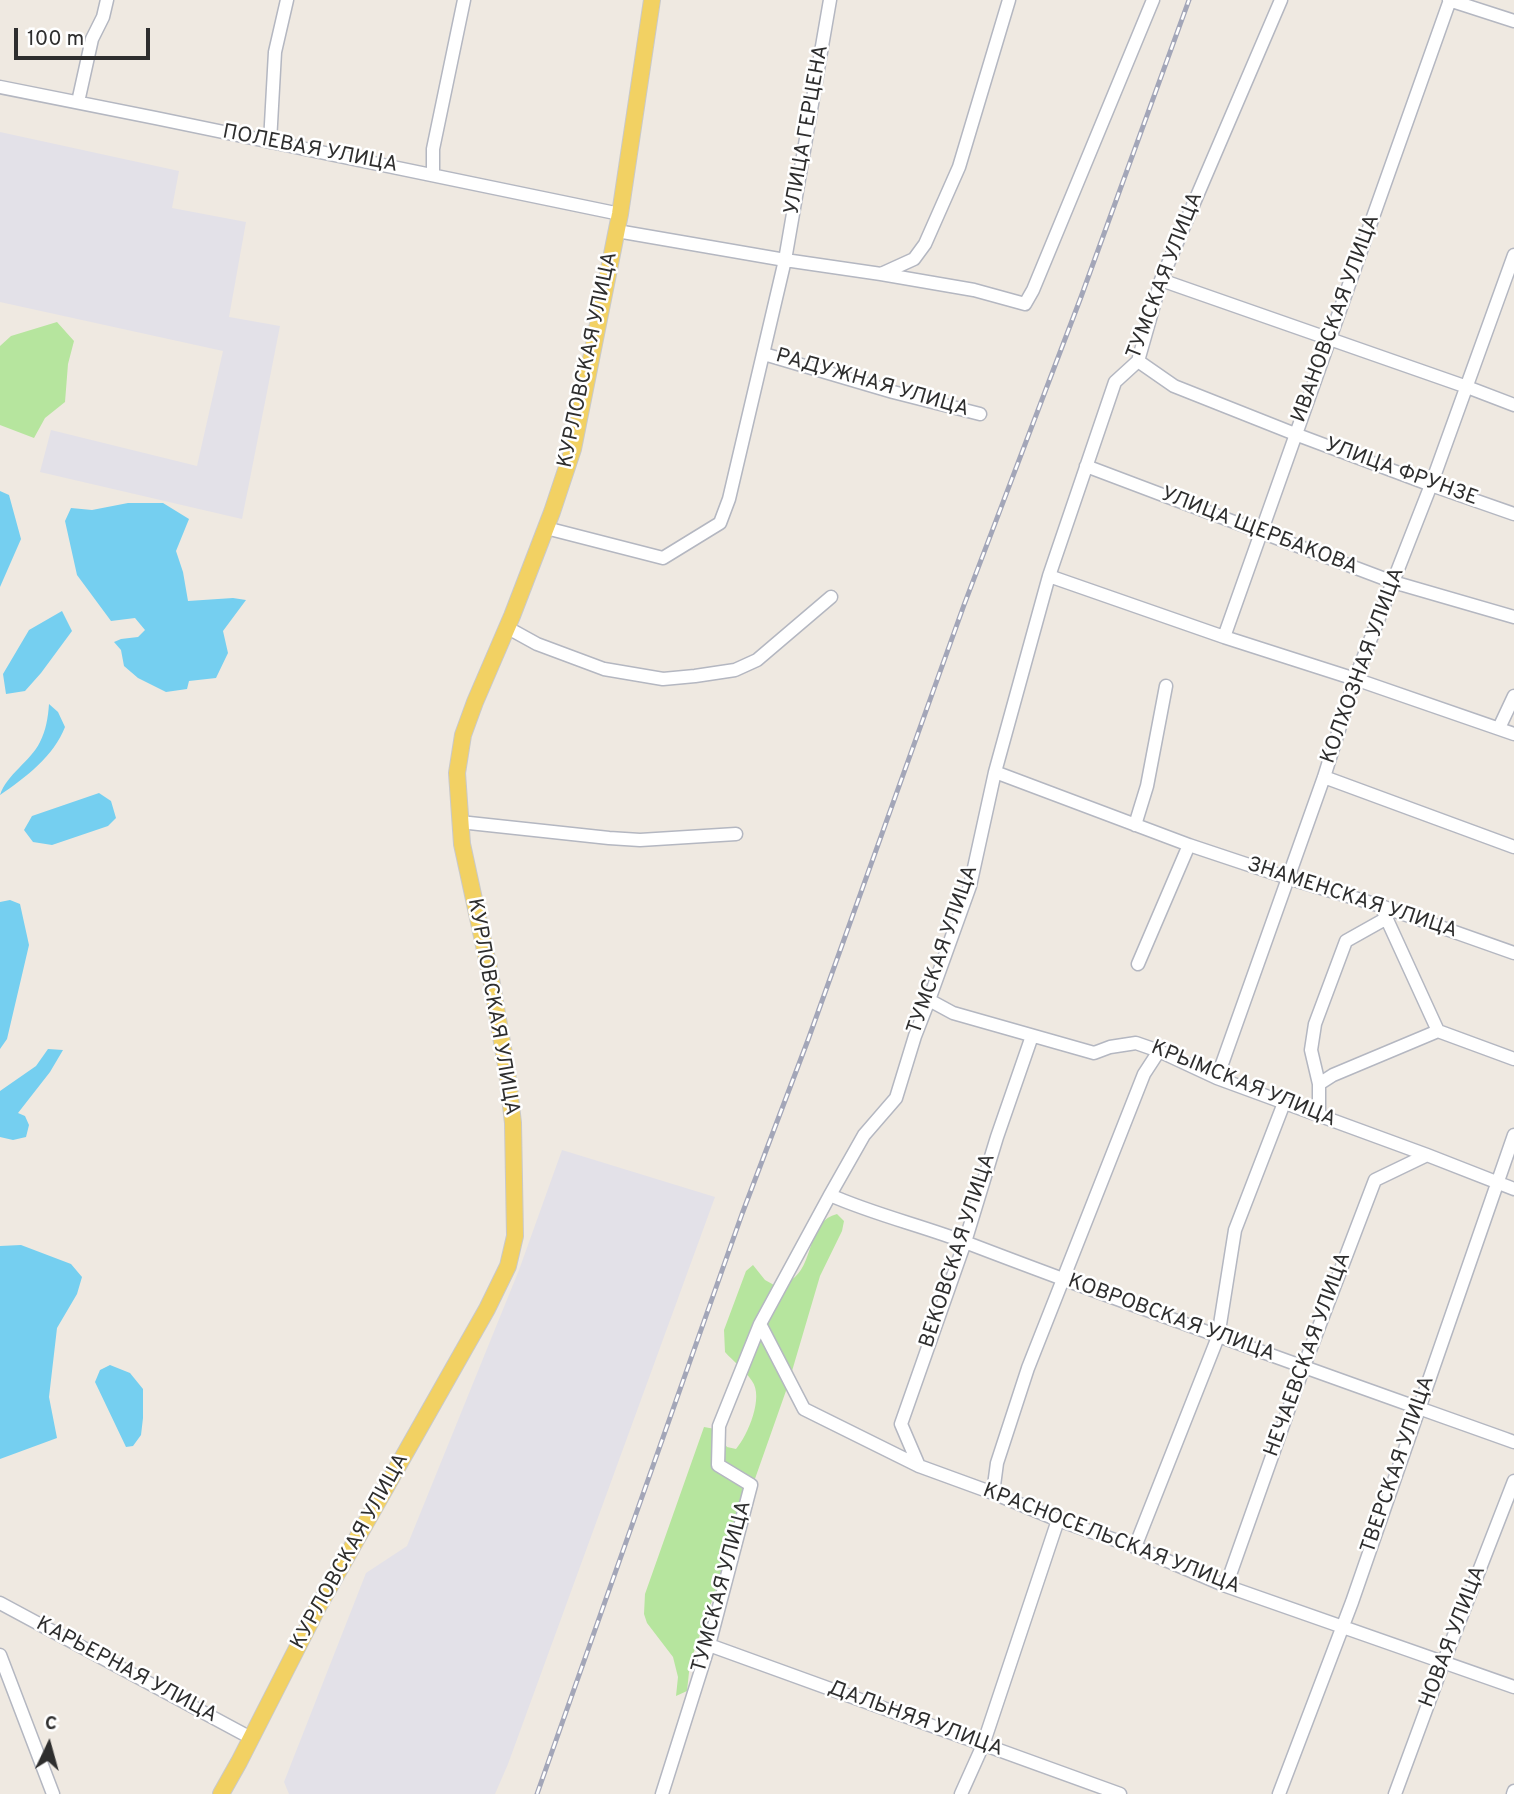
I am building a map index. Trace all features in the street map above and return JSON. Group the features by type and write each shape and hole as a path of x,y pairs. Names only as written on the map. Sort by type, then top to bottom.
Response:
{"main road":[{"name":"КУРЛОВСКАЯ УЛИЦА","path":"221,1794 318,1607 481,1321 512,1254 515,1236 515,1167 510,1093 490,973 462,844 457,772 463,735 508,628 573,449 619,223 652,0"}],"street":[{"path":"78,102 92,39 103,17 107,0"},
{"path":"270,142 275,52 288,0"},
{"path":"433,174 433,149 464,0"},
{"name":"УЛИЦА ГЕРЦЕНА","path":"546,528 663,558 720,523 729,499 785,260 830,0"},
{"path":"881,274 914,260 925,244 959,167 1009,0"},
{"name":"ПОЛЕВАЯ УЛИЦА","path":"0,87 433,174 619,223 785,260 974,290 1025,304 1153,0"},
{"name":"ТУМСКАЯ УЛИЦА","path":"662,1794 709,1645 751,1485 718,1465 719,1426 760,1324 864,1135 896,1098 915,1036 970,886 995,772 1049,576 1115,382 1138,361 1161,280 1281,0"},
{"path":"1450,0 1514,21"},
{"name":"ИВАНОВСКАЯ УЛИЦА","path":"1224,637 1450,0"},
{"name":"КОЛХОЗНАЯ УЛИЦА","path":"1217,1078 1324,777 1355,679 1431,485 1514,255"},
{"path":"1161,280 1514,405"},
{"name":"РАДУЖНАЯ УЛИЦА","path":"764,354 980,414"},
{"name":"УЛИЦА ФРУНЗЕ","path":"1138,361 1174,386 1295,434 1514,514"},
{"name":"УЛИЦА ЩЕРБАКОВА","path":"1086,466 1393,582 1514,617"},
{"path":"1049,576 1514,734"},
{"path":"508,628 537,644 604,668 663,679 695,676 734,670 757,660 831,597"},
{"path":"1135,825 1147,786 1166,686"},
{"path":"1499,728 1514,696"},
{"name":"ЗНАМЕНСКАЯ УЛИЦА","path":"995,772 1189,845 1514,953"},
{"path":"1324,777 1514,846"},
{"path":"460,821 640,840 736,834"},
{"path":"1138,964 1189,845"},
{"path":"1318,1116 1319,1084 1311,1050 1315,1024 1346,941 1384,912 1438,1031"},
{"name":"КРЫМСКАЯ УЛИЦА","path":"929,1000 953,1013 1094,1053 1110,1046 1136,1043 1217,1078 1514,1189"},
{"path":"1319,1084 1333,1075 1438,1031 1514,1059"},
{"name":"ВЕКОВСКАЯ УЛИЦА","path":"919,1466 901,1424 965,1242 1032,1036"},
{"path":"993,1493 997,1463 1028,1368 1144,1074 1159,1051"},
{"path":"1135,1547 1218,1337 1235,1230 1284,1103"},
{"name":"ТВЕРСКАЯ УЛИЦА","path":"1279,1794 1343,1628 1514,1135"},
{"name":"НЕЧАЕВСКАЯ УЛИЦА","path":"1226,1586 1304,1366 1375,1180 1427,1155"},
{"name":"КОВРОВСКАЯ УЛИЦА","path":"830,1195 858,1208 965,1242 1218,1337 1514,1442"},
{"name":"КРАСНОСЕЛЬСКАЯ УЛИЦА","path":"760,1324 804,1409 919,1466 1135,1547 1226,1586 1514,1687"},
{"name":"НОВАЯ УЛИЦА","path":"1395,1794 1514,1481"},
{"path":"961,1794 983,1745 1058,1520"},
{"name":"КАРЬЕРНАЯ УЛИЦА","path":"0,1603 251,1738"},
{"name":"ДАЛЬНЯЯ УЛИЦА","path":"709,1645 1120,1794"},
{"path":"0,1655 53,1794"}],"shaded area":[{"path":"0,132 179,171 172,208 246,222 229,317 280,326 242,519 40,472 51,430 197,466 223,351 0,302"},
{"path":"562,1150 715,1197 508,1764 495,1794 289,1794 284,1782 366,1573 407,1546 519,1270"}],"green space":[{"path":"57,322 74,341 68,364 65,402 45,418 34,438 0,425 0,346 11,336"},
{"path":"837,1214 844,1221 842,1231 820,1276 787,1388 690,1663 687,1691 676,1696 678,1677 673,1657 647,1623 644,1614 645,1594 704,1427 715,1429 727,1447 736,1449 753,1416 755,1388 746,1373 725,1352 724,1330 746,1271 753,1265 765,1280 774,1285 793,1279 806,1261 821,1224"}],"water":[{"path":"0,491 9,495 21,539 0,587"},
{"path":"128,503 163,503 189,519 176,551 188,601 233,598 246,600 223,631 228,653 216,678 189,681 187,689 166,692 138,678 124,666 121,650 114,642 138,637 145,630 135,618 111,621 77,575 65,521 71,508 92,510"},
{"path":"62,611 72,631 25,691 6,694 3,674 29,630"},
{"path":"49,704 58,712 65,727 60,738 38,766 0,795 40,742"},
{"path":"99,793 111,801 116,818 108,826 52,845 33,842 24,830 32,816"},
{"path":"10,900 20,904 29,945 7,1039 0,1049 0,902"},
{"path":"48,1049 63,1050 50,1072 18,1113 25,1116 29,1125 26,1137 13,1140 0,1137 0,1091 36,1066"},
{"path":"21,1245 71,1264 82,1277 77,1294 57,1328 49,1397 57,1438 0,1459 0,1246"},
{"path":"110,1365 130,1373 143,1389 141,1435 133,1446 126,1447 95,1382 100,1370"}],"railway":[{"path":"537,1794 742,1214 1189,0"}]}
